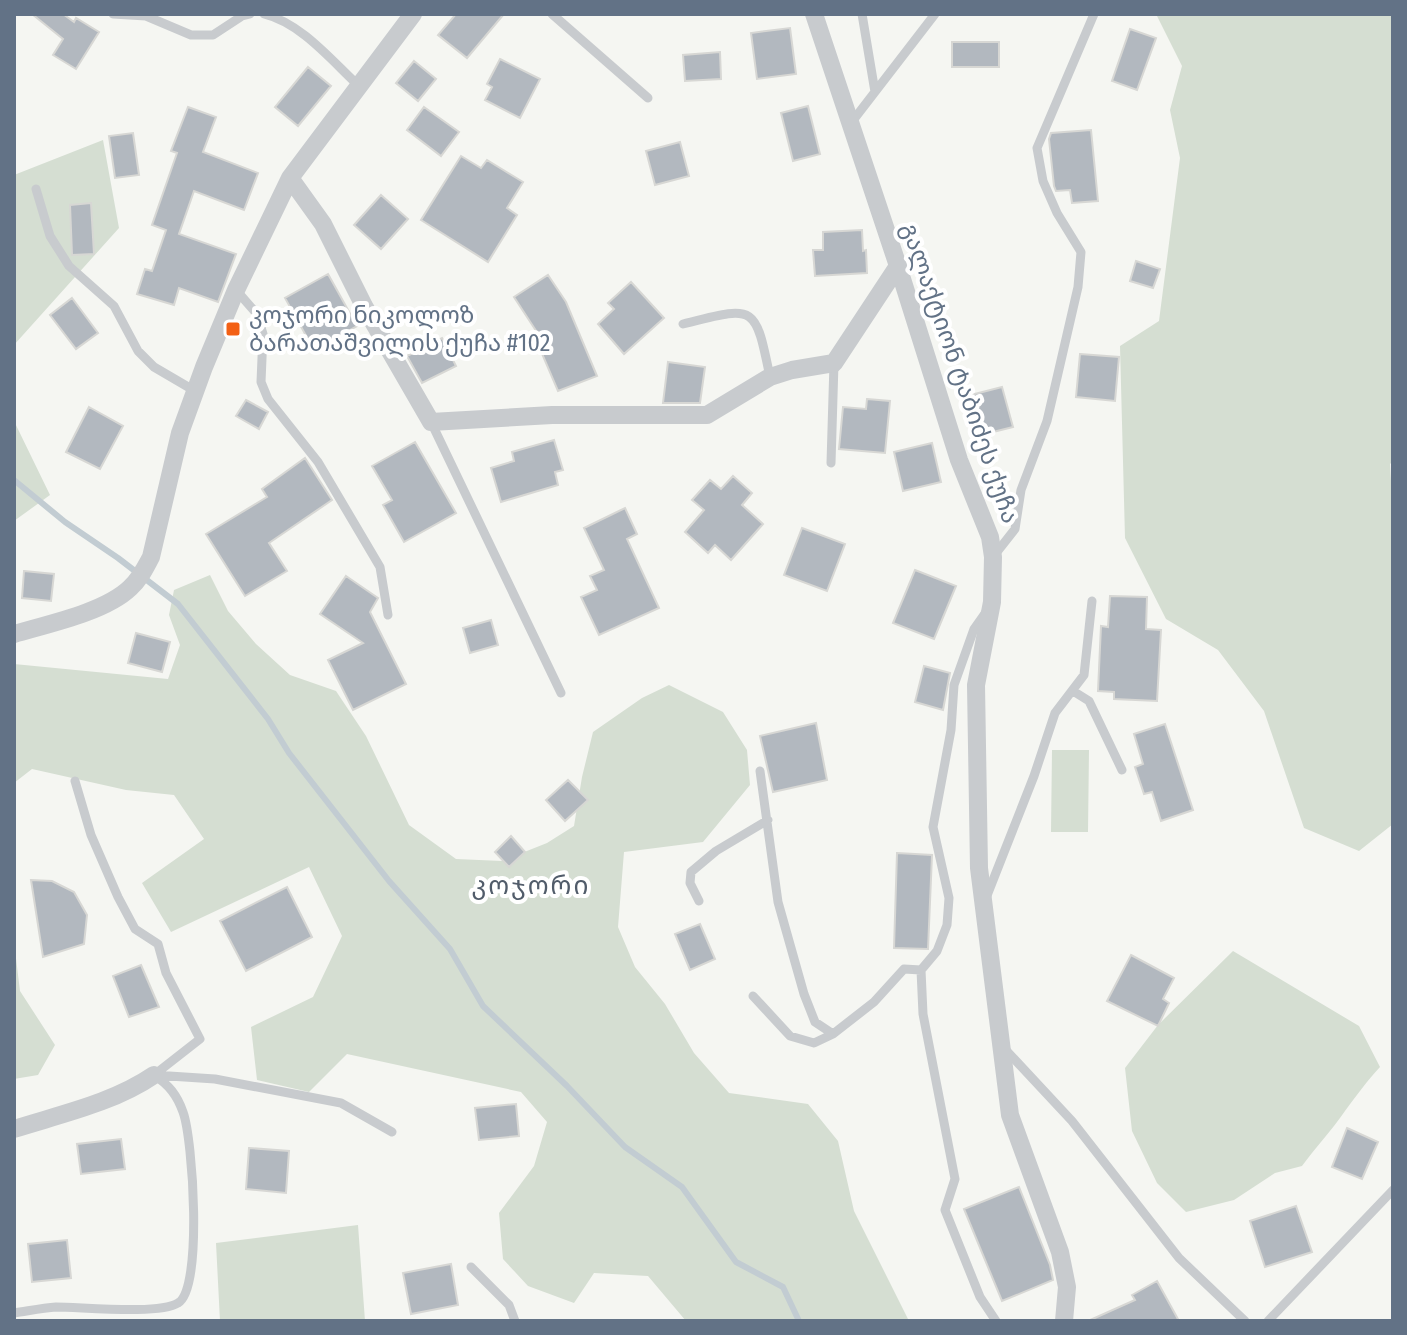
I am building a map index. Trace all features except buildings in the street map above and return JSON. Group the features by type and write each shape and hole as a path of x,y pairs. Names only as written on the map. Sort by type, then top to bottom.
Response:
{"street":[{"path":"14,634 87,612 128,590 142,575 151,557 180,433 195,391 236,290 290,178 413,14"},
{"name":"გალაქტიონ ტაბიძეს ქუჩა","path":"814,14 959,460 990,537 992,602 976,685 979,868 1010,1115 1060,1252 1067,1287 1064,1321"},
{"path":"290,178 323,224 364,306 431,422 552,415 707,415 770,377 834,363 898,266"},
{"path":"14,1129 103,1101 138,1086 154,1075"}],"lane":[{"path":"113,14 146,16 191,35 213,35 250,14"},
{"path":"264,14 276,17 312,41 358,85"},
{"path":"552,14 648,98"},
{"path":"862,14 875,92"},
{"path":"851,123 935,14"},
{"path":"993,557 1015,529 1021,490 1047,421 1078,287 1081,252 1057,213 1043,181 1037,148 1094,14"},
{"path":"36,189 50,236 69,266 114,306 138,351 154,367 195,391"},
{"path":"236,290 257,314 263,334 261,382 268,399 318,462 375,557 380,567 388,615"},
{"path":"683,324 741,312 752,317 761,329 770,377"},
{"path":"831,463 834,363"},
{"path":"431,422 561,693"},
{"path":"985,901 1055,713 1084,675 1092,601"},
{"path":"992,602 974,629 954,685 951,730 933,827 949,898 947,925 937,951 921,970 923,1014 955,1179 945,1210 980,1297 996,1321"},
{"path":"1073,691 1089,701 1122,770"},
{"path":"760,771 778,902 815,1022 833,1034"},
{"path":"75,781 91,835 118,897 135,929 158,944 166,973 200,1039 154,1075"},
{"path":"699,901 690,883 691,872 716,851 768,820"},
{"path":"753,996 790,1036 814,1043 833,1034 874,1002 904,969 921,970"},
{"path":"1002,1046 1072,1121 1179,1258 1245,1321"},
{"path":"154,1075 215,1079 341,1103 392,1132"},
{"path":"14,1313 52,1307 150,1308 177,1304 186,1295 192,1271 194,1180 184,1114 170,1086 154,1075"},
{"path":"1268,1321 1393,1190"},
{"path":"471,1267 509,1305 515,1321"}],"shaded area":[{"path":"1156,14 1393,14 1393,461 1390,464 1393,515 1393,824 1359,851 1304,828 1264,711 1218,650 1166,619 1125,538 1120,346 1159,321 1180,158 1170,110 1182,66"},
{"path":"103,140 119,228 14,345 14,175"},
{"path":"14,421 50,495 14,521"},
{"path":"210,575 228,611 256,644 290,675 336,691 366,736 409,825 456,859 502,861 547,843 574,826 593,732 642,698 669,685 723,712 747,750 750,785 703,842 624,852 618,927 635,967 665,1004 694,1053 729,1093 808,1104 838,1141 854,1211 909,1321 686,1321 648,1276 594,1273 574,1303 528,1286 503,1259 499,1213 534,1166 547,1122 521,1092 347,1054 309,1092 257,1080 251,1027 313,997 342,936 309,867 171,932 142,883 204,839 174,795 126,790 32,769 14,783 14,664 168,679 180,645 169,615 174,590"},
{"path":"1052,750 1089,750 1088,832 1051,832"},
{"path":"14,942 20,991 55,1045 38,1075 14,1079"},
{"path":"1233,951 1359,1026 1380,1067 1302,1166 1275,1173 1234,1200 1186,1212 1157,1183 1132,1131 1125,1068 1158,1025"},
{"path":"358,1225 365,1321 220,1321 216,1243"}],"waterway":[{"path":"14,480 65,522 178,604 389,881 450,949 483,1006 567,1086 625,1147 682,1187 736,1262 783,1287 799,1321"}],"place":[{"name":"კოჯორი ნიკოლოზ ბარათაშვილის ქუჩა #102","path":"233,329"}],"district":[{"name":"კოჯორი","path":"531,885"}]}
